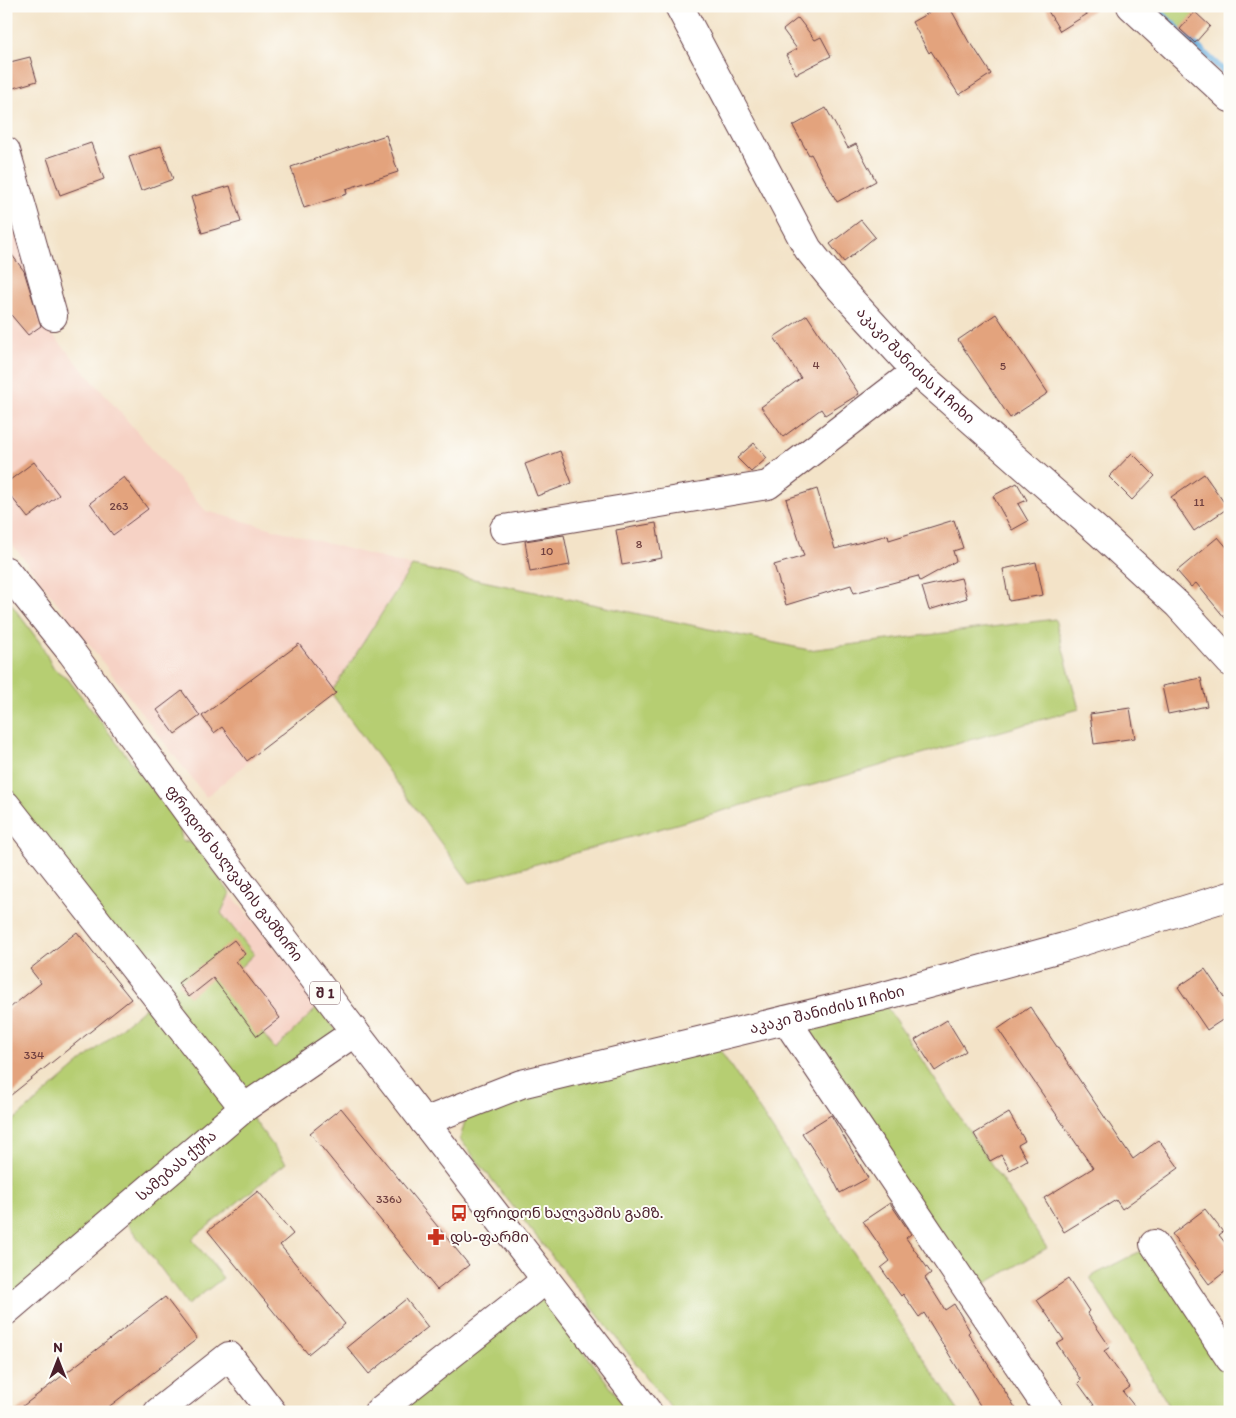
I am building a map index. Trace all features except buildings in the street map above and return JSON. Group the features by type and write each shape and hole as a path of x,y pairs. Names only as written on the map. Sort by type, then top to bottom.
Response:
{"street":[{"name":"აკაკი შანიძის II ჩიხი","path":"679,6 808,249 837,285 916,371 1100,533 1178,605 1230,662"},
{"path":"1131,6 1230,98"},
{"path":"6,151 53,316"},
{"path":"504,529 768,485 916,371"},
{"name":"ფრიდონ ხალვაშის გამზირი","path":"6,571 72,653 204,834 544,1280 648,1412"},
{"path":"6,805 244,1108"},
{"name":"აკაკი შანიძის II ჩიხი","path":"424,1122 521,1084 786,1020 1064,947 1230,896"},
{"path":"786,1020 1050,1412"},
{"name":"სამებას ქუჩა","path":"6,1310 244,1108 355,1032"},
{"path":"1154,1244 1230,1358"},
{"path":"378,1412 534,1290 544,1280"},
{"path":"158,1412 229,1356 272,1412"}],"shaded area":[{"path":"6,151 45,326 206,511 412,566 331,693 206,797 6,536"},
{"path":"230,893 334,1021 343,1039 275,1049 223,983 221,913"}],"green space":[{"path":"1131,6 1207,6 1172,44"},
{"path":"412,566 809,650 1055,619 1079,709 470,883 331,693"},
{"path":"6,597 41,644 53,668 68,679 179,824 182,840 194,844 230,893 221,913 254,954 224,983 275,1049 318,1007 343,1039 245,1108 286,1163 192,1239 223,1278 188,1305 120,1214 6,1311 6,1127 157,997 6,805"},
{"path":"880,997 1047,1248 970,1292 786,1020"},
{"path":"712,1038 959,1412 674,1412 460,1139 469,1106"},
{"path":"1154,1244 1230,1359 1230,1412 1173,1412 1090,1277"},
{"path":"544,1297 629,1412 378,1412"}],"waterway":[{"path":"1153,6 1230,77"}],"place":[{"name":"ფრიდონ ხალვაშის გამზ.","path":"459,1213"},
{"name":"დს-ფარმი","path":"436,1237"}]}
